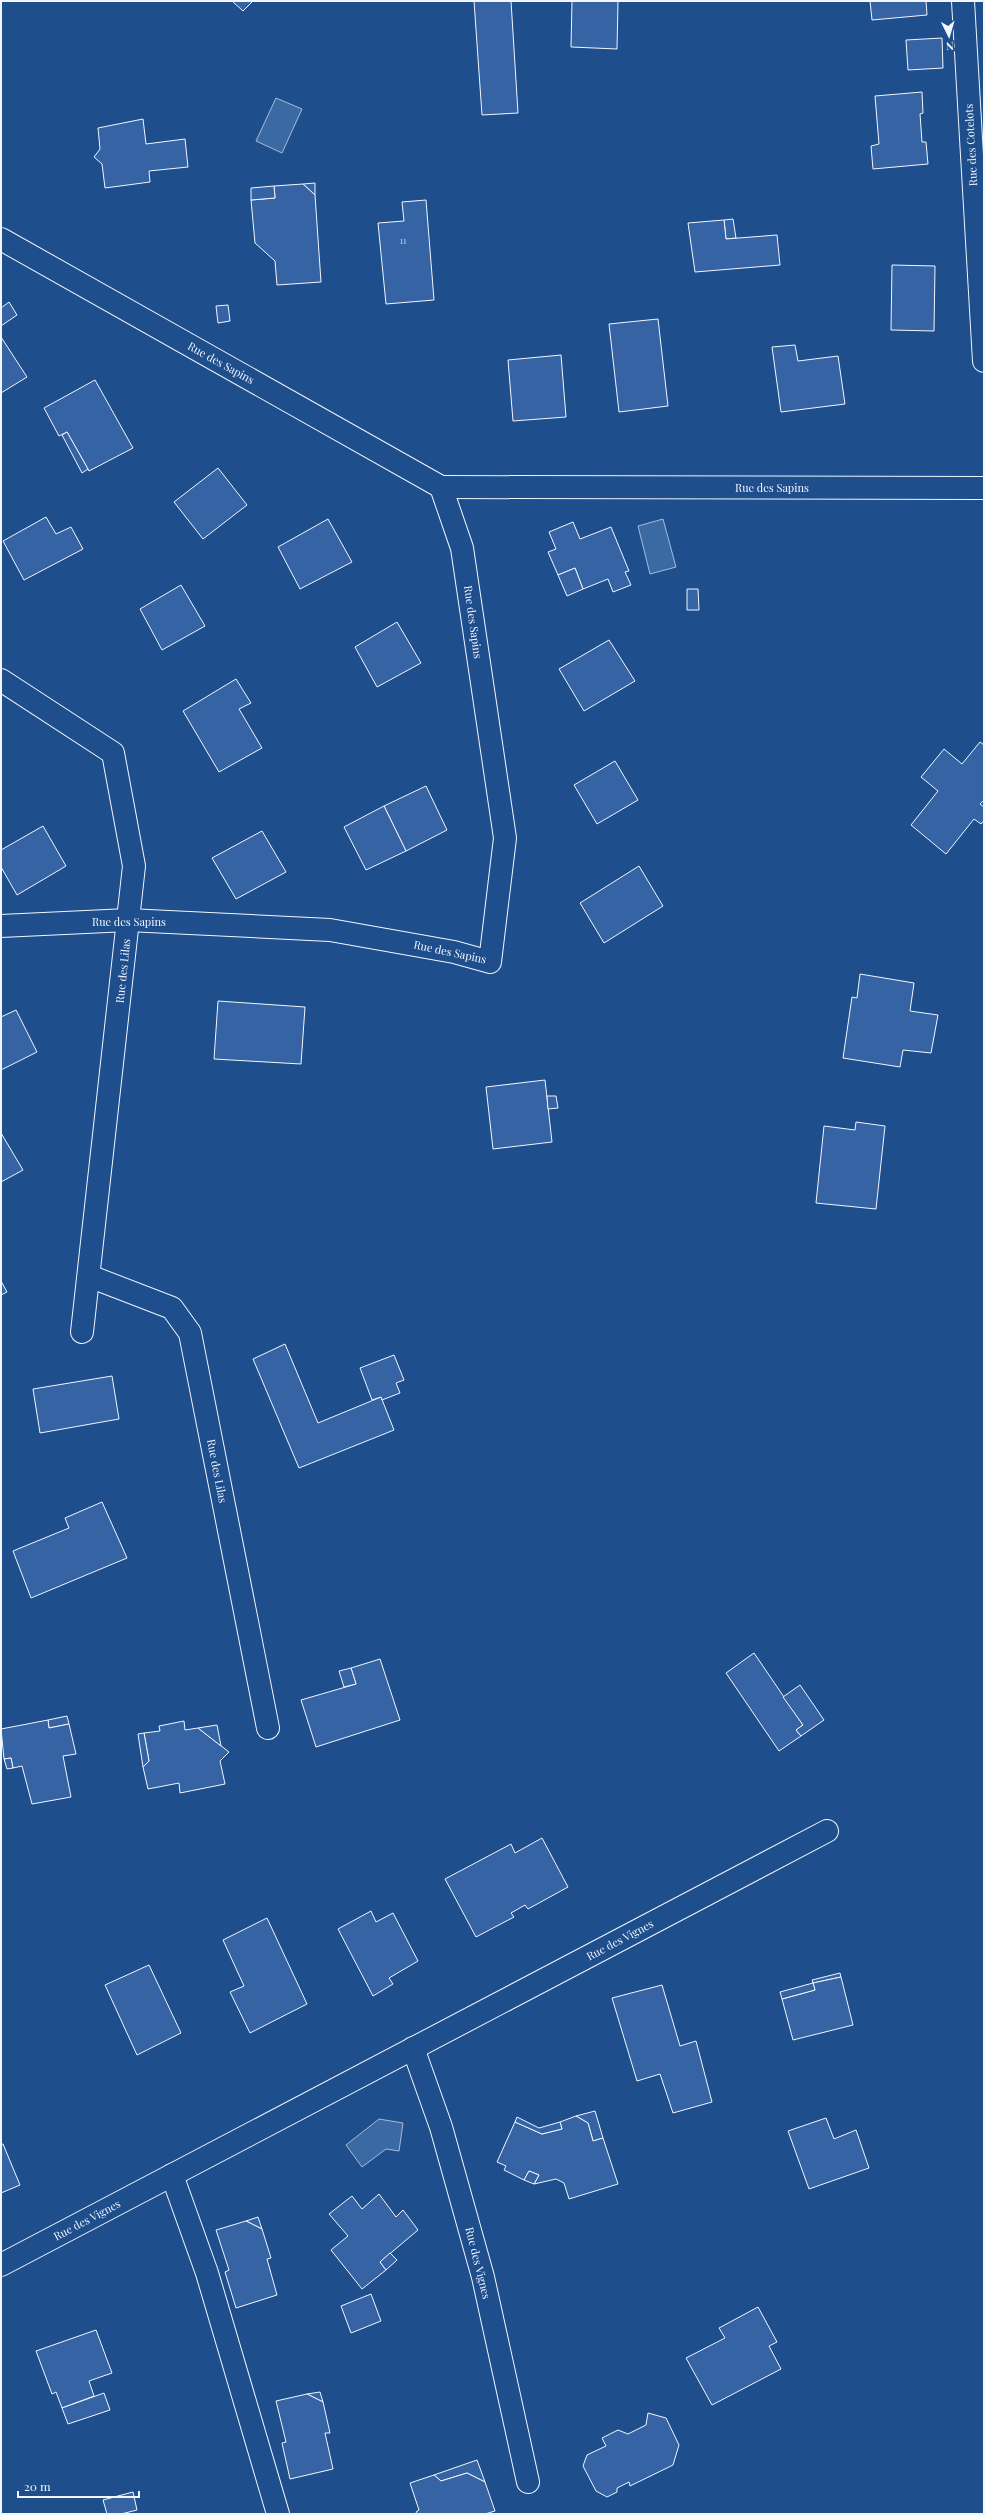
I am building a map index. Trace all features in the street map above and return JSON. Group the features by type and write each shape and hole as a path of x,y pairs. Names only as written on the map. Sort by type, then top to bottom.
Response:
{"street":[{"name":"Rue des Cotelots","path":"963,1 984,361"},
{"name":"Rue des Sapins","path":"1,239 441,487 984,488"},
{"name":"Rue des Sapins","path":"1,926 128,920 330,930 454,952 490,962 505,838 462,548 441,487"},
{"name":"Rue des Lilas","path":"1,680 113,753 134,866 82,1332"},
{"name":"Rue des Lilas","path":"89,1276 172,1308 190,1333 268,1728"},
{"name":"Rue des Vignes","path":"1,2265 827,1832"},
{"name":"Rue des Vignes","path":"413,2048 441,2128 483,2277 528,2482"},
{"path":"172,2175 207,2273 278,2514"}],"water":[{"path":"276,98 302,109 282,153 256,141"},
{"path":"663,519 676,567 650,574 638,526"},
{"path":"379,2119 403,2123 399,2151 386,2149 362,2167 346,2145"}],"building":[{"path":"232,1 253,1 243,11"},
{"path":"474,1 511,1 518,113 482,115"},
{"path":"572,1 618,1 617,49 571,47"},
{"path":"870,1 926,1 927,15 872,20"},
{"path":"942,38 943,68 908,70 906,40"},
{"path":"922,92 923,113 920,114 922,142 926,142 928,164 873,169 871,146 879,144 875,96"},
{"path":"143,119 146,144 185,139 188,167 149,171 150,182 105,188 102,164 94,157 100,149 98,128"},
{"path":"315,183 315,195 303,184"},
{"path":"303,184 315,195 321,282 277,285 275,261 255,243 251,200 275,198 274,186"},
{"path":"274,186 275,198 251,200 251,188"},
{"path":"426,200 434,300 386,304 378,223 404,221 402,202"},
{"path":"733,219 736,238 726,239 724,220"},
{"path":"724,220 726,239 777,235 780,265 695,272 688,223"},
{"path":"892,265 935,266 934,331 891,330"},
{"path":"9,302 17,315 1,326 1,308"},
{"path":"228,305 230,321 218,323 216,306"},
{"path":"658,319 668,406 619,412 609,324"},
{"path":"1,337 27,377 1,393"},
{"path":"795,345 798,361 838,356 845,404 781,412 772,347"},
{"path":"561,355 566,417 513,421 508,360"},
{"path":"95,380 133,448 89,471 67,432 59,436 44,408"},
{"path":"67,432 88,469 82,473 62,435"},
{"path":"218,468 247,505 203,539 174,502"},
{"path":"46,517 56,534 71,527 83,549 24,580 3,541"},
{"path":"328,519 352,562 300,589 278,547"},
{"path":"573,522 580,539 611,527 629,571 625,572 631,585 613,592 608,579 583,589 575,568 558,575 548,552 556,549 549,532"},
{"path":"575,568 583,589 567,596 558,575"},
{"path":"181,585 205,626 162,650 140,609"},
{"path":"687,589 698,589 699,610 687,610"},
{"path":"397,622 421,663 377,687 355,647"},
{"path":"609,640 635,681 584,711 559,669"},
{"path":"236,679 251,703 239,709 262,748 219,772 183,711"},
{"path":"980,742 984,745 984,800 980,804 984,807 984,820 981,824 974,819 946,854 911,825 938,791 921,777 944,749 962,764"},
{"path":"615,761 638,800 597,824 574,785"},
{"path":"426,786 447,830 406,851 384,806"},
{"path":"384,806 406,851 366,870 344,827"},
{"path":"43,826 66,866 17,895 1,867 1,850"},
{"path":"262,831 286,872 236,899 212,858"},
{"path":"639,866 663,906 604,943 580,903"},
{"path":"860,974 914,983 910,1011 938,1015 931,1053 903,1050 900,1067 843,1058 852,997 857,998"},
{"path":"218,1001 305,1007 301,1064 214,1059"},
{"path":"16,1010 37,1052 1,1070 1,1017"},
{"path":"545,1080 552,1142 493,1149 486,1087"},
{"path":"547,1096 556,1096 558,1108 548,1109"},
{"path":"856,1122 885,1126 876,1209 816,1203 824,1126 855,1130"},
{"path":"1,1133 23,1170 1,1182"},
{"path":"1,1281 7,1292 1,1295"},
{"path":"285,1344 318,1423 381,1397 394,1430 299,1468 253,1359"},
{"path":"394,1355 404,1380 396,1383 400,1393 382,1400 381,1397 372,1400 360,1368"},
{"path":"112,1376 119,1419 40,1433 33,1389"},
{"path":"102,1502 127,1558 31,1598 13,1551 69,1528 65,1518"},
{"path":"754,1653 803,1725 796,1730 801,1736 779,1751 726,1673"},
{"path":"380,1659 400,1720 316,1747 301,1700 356,1684 351,1668"},
{"path":"351,1668 356,1684 344,1687 339,1671"},
{"path":"800,1685 824,1720 801,1736 796,1730 803,1725 783,1697"},
{"path":"67,1716 69,1724 49,1728 48,1720"},
{"path":"48,1720 49,1728 69,1724 76,1754 63,1756 71,1797 32,1804 22,1766 13,1768 11,1758 4,1759 1,1729"},
{"path":"184,1721 185,1730 198,1728 229,1752 220,1761 225,1784 180,1793 179,1783 148,1789 143,1767 149,1761 144,1733 160,1731 159,1726"},
{"path":"217,1725 221,1746 198,1728"},
{"path":"144,1733 149,1761 143,1767 138,1734"},
{"path":"11,1758 13,1768 7,1769 4,1759"},
{"path":"542,1838 568,1887 528,1909 525,1905 511,1913 514,1917 476,1937 445,1879 511,1844 515,1853"},
{"path":"371,1911 376,1922 393,1913 418,1961 389,1978 393,1984 373,1996 338,1929"},
{"path":"267,1918 307,2004 250,2033 230,1992 244,1986 223,1940"},
{"path":"149,1965 181,2033 137,2055 105,1985"},
{"path":"840,1973 841,1977 813,1983 812,1980"},
{"path":"841,1977 853,2025 793,2040 782,1999 815,1990 813,1983"},
{"path":"813,1983 815,1990 782,1999 780,1992"},
{"path":"662,1985 680,2046 696,2041 712,2102 673,2113 660,2074 637,2081 612,1998"},
{"path":"595,2111 603,2138 593,2141 588,2123 576,2116"},
{"path":"576,2116 588,2123 593,2141 603,2138 618,2184 569,2199 564,2183 556,2179 534,2184 539,2175 529,2171 524,2180 504,2170 506,2166 497,2162 515,2122 542,2134 562,2129 560,2122"},
{"path":"517,2117 539,2128 560,2122 562,2129 542,2134 515,2122"},
{"path":"826,2118 834,2139 856,2130 869,2168 809,2189 788,2131"},
{"path":"1,2144 3,2144 20,2185 1,2193"},
{"path":"529,2171 539,2175 534,2184 524,2180"},
{"path":"379,2194 396,2217 403,2210 418,2230 380,2262 386,2270 362,2289 331,2250 348,2236 329,2214 352,2196 362,2209"},
{"path":"258,2217 262,2229 246,2221"},
{"path":"246,2221 262,2229 271,2258 267,2259 277,2295 236,2308 225,2272 229,2270 216,2230"},
{"path":"390,2253 397,2260 386,2270 380,2262"},
{"path":"371,2294 381,2321 351,2333 341,2306"},
{"path":"758,2307 777,2342 769,2346 781,2369 712,2405 686,2358 725,2338 719,2328"},
{"path":"96,2330 112,2373 89,2381 94,2396 62,2408 56,2392 52,2394 36,2351"},
{"path":"320,2392 323,2402 307,2394"},
{"path":"104,2393 110,2410 68,2424 62,2408"},
{"path":"307,2394 323,2402 330,2433 325,2433 333,2469 290,2479 282,2443 286,2442 276,2401"},
{"path":"648,2413 666,2418 679,2445 673,2465 630,2486 629,2482 617,2488 617,2492 607,2497 596,2491 583,2466 587,2455 606,2446 602,2438 618,2430 628,2434 646,2425"},
{"path":"477,2460 485,2482 467,2473 441,2481 434,2475"},
{"path":"467,2473 485,2482 495,2511 485,2514 417,2514 416,2512 419,2510 410,2483 434,2475 441,2481"},
{"path":"133,2492 137,2510 121,2514 107,2514 103,2500"}]}
